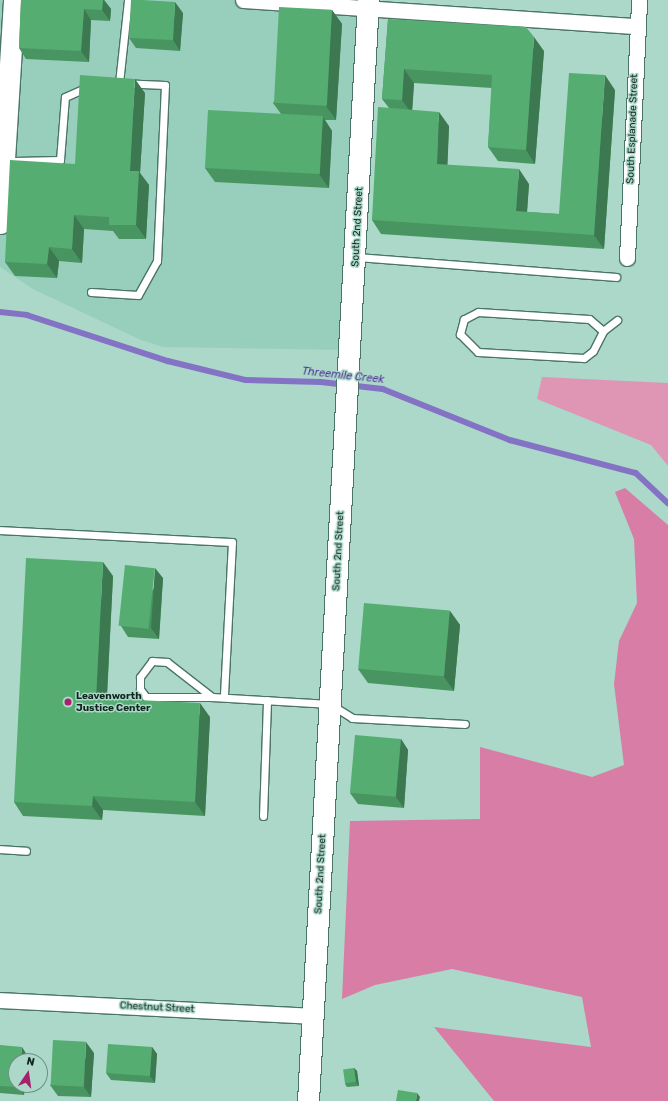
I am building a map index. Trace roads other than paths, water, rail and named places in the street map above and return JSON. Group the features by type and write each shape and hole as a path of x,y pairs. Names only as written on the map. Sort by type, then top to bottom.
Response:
{"street":[{"path":"0,223 14,0"},
{"path":"243,0 368,4 637,26"},
{"name":"South Esplanade Street","path":"627,258 639,0"},
{"name":"South 2nd Street","path":"308,1101 350,350 357,257 368,4"},
{"name":"Chestnut Street","path":"0,1000 313,1016"}],"lane":[{"path":"91,292 138,295 157,261 166,85 116,83 128,0"},
{"path":"4,162 60,160 64,97 98,83"},
{"path":"357,257 616,277"},
{"path":"603,331 589,319 478,312 464,319 460,334 478,352 584,358 593,351 603,331 617,320"},
{"path":"0,530 232,542 224,697"},
{"path":"212,697 167,662 152,661 140,677 140,689 146,696 212,697 224,697 330,704 352,718 465,724"},
{"path":"263,816 267,700"},
{"path":"0,849 26,851"}],"waterway":[{"name":"Threemile Creek","path":"0,312 27,315 168,361 246,380 321,382 383,389 510,440 636,473 668,503"}],"place":[{"name":"Leavenworth Justice Center","path":"68,702"}]}
